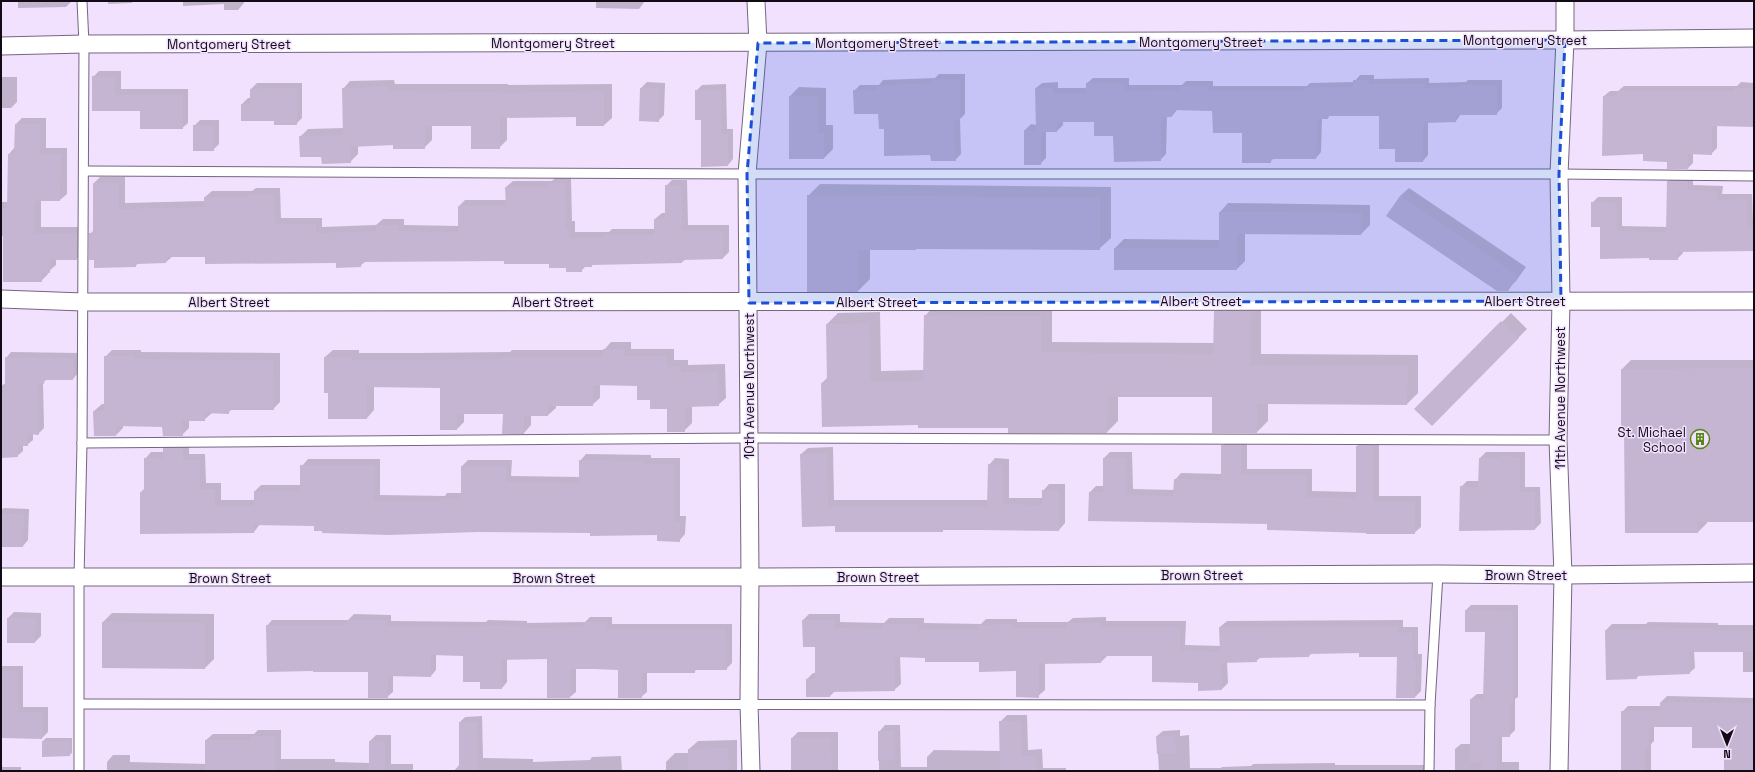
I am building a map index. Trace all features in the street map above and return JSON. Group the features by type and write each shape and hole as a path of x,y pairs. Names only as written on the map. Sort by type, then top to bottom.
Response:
{"street":[{"name":"10th Avenue Northwest","path":"751,771 749,704 750,577 747,174 758,43 756,1"},
{"name":"11th Avenue Northwest","path":"1559,771 1563,575 1558,440 1561,301 1559,174 1565,40 1565,1"},
{"name":"Montgomery Street","path":"1,46 84,44 758,43 1754,38"},
{"name":"Albert Street","path":"1,299 83,302 748,303 1754,301"},
{"name":"Brown Street","path":"1,577 750,577 1438,574 1563,575 1754,573"}],"lane":[{"path":"79,771 79,578 82,443 84,170 84,44 82,1"},
{"path":"84,170 747,174 1559,174 1754,176"},
{"path":"82,443 749,438 1558,440"},
{"path":"1429,771 1430,706 1438,574"},
{"path":"80,704 1430,706"}],"highlighted area":[{"path":"1565,40 1559,174 1561,301 749,303 747,174 758,43"}],"building":[{"path":"92,76 115,77 115,95 183,95 183,129 140,129 140,111 92,111"},
{"path":"932,79 960,79 960,120 954,120 956,161 931,161 930,155 884,156 884,129 879,129 878,114 854,114 853,90 877,90 877,86 932,83"},
{"path":"1353,80 1369,80 1369,84 1424,84 1424,88 1461,87 1461,85 1497,85 1497,115 1456,115 1456,122 1424,123 1423,162 1395,162 1395,149 1379,149 1379,116 1328,116 1328,119 1317,119 1316,159 1271,159 1271,163 1242,163 1242,133 1213,133 1212,111 1172,110 1172,117 1161,117 1161,161 1114,162 1113,136 1094,136 1094,122 1057,122 1057,132 1041,132 1041,165 1024,165 1024,130 1036,130 1035,88 1053,88 1053,94 1086,93 1086,83 1124,83 1124,91 1180,90 1180,86 1208,86 1207,91 1303,91 1303,88 1353,87"},
{"path":"387,87 387,91 500,93 604,91 604,126 576,126 576,117 500,118 500,149 471,149 471,126 425,126 425,149 393,149 393,145 351,147 351,163 322,164 321,157 300,157 299,136 343,135 342,88"},
{"path":"297,88 297,125 274,125 274,121 241,121 241,104 250,104 250,89"},
{"path":"640,88 659,88 659,122 639,121"},
{"path":"1734,88 1754,88 1754,127 1712,126 1712,155 1688,154 1688,169 1667,169 1667,162 1643,161 1643,154 1602,156 1603,96 1617,96 1617,91 1734,91"},
{"path":"695,90 721,90 721,134 728,134 728,166 701,167 701,120 695,120"},
{"path":"789,96 818,96 818,133 824,133 824,159 789,159"},
{"path":"15,124 40,124 40,154 61,154 60,201 35,201 34,233 77,233 77,260 50,260 50,273 42,273 42,282 3,282 3,236 1,236 1,208 7,208 8,154 14,154"},
{"path":"193,125 214,126 214,151 193,151"},
{"path":"1667,181 1688,181 1688,190 1717,191 1717,200 1747,199 1747,227 1754,227 1754,251 1677,252 1678,260 1649,260 1649,258 1600,259 1600,227 1591,227 1591,202 1617,203 1617,231 1666,232"},
{"path":"93,183 119,183 119,209 204,207 204,197 249,197 249,194 274,194 275,224 316,224 316,233 376,231 376,225 398,225 398,231 458,232 458,206 506,206 505,187 548,187 548,183 565,183 566,227 569,227 569,238 605,238 605,235 654,235 654,219 665,219 665,185 681,185 682,231 723,231 723,259 682,260 682,263 592,265 592,267 582,267 582,272 566,272 566,268 549,268 549,264 504,264 504,261 361,262 361,267 336,268 336,263 205,264 205,257 166,257 166,263 136,264 136,267 94,268 94,260 89,260 89,233 93,233"},
{"path":"807,195 1100,198 1100,250 859,250 858,292 807,292"},
{"path":"1400,196 1518,276 1508,291 1497,291 1386,216"},
{"path":"1219,212 1362,213 1361,235 1237,234 1237,270 1114,270 1114,248 1219,248"},
{"path":"1214,311 1251,311 1250,365 1408,366 1407,405 1257,404 1257,433 1212,433 1212,397 1108,397 1107,433 1008,433 1008,428 918,428 918,425 822,427 821,383 827,382 826,324 869,323 870,382 923,381 924,315 1041,316 1041,352 1213,354"},
{"path":"1501,321 1519,338 1432,426 1414,409"},
{"path":"603,349 624,349 624,356 667,356 667,367 681,367 681,372 718,371 719,406 685,407 685,432 667,432 667,409 650,409 650,400 637,400 637,386 593,385 593,406 548,406 548,416 524,416 524,434 502,434 503,414 457,414 457,430 440,430 440,388 367,387 367,419 328,419 328,393 324,393 324,357 352,357 352,360 408,360 503,359 503,357 603,357"},
{"path":"104,356 134,356 134,359 273,360 274,410 229,410 229,414 205,413 205,421 182,421 183,436 163,436 162,427 116,426 116,436 94,436 93,411 104,411"},
{"path":"5,357 73,358 73,380 44,380 44,384 38,384 39,435 28,434 28,446 18,446 18,457 1,458 1,388 5,388"},
{"name":"St. Michael School","path":"1754,368 1754,522 1698,522 1698,533 1625,533 1624,427 1621,427 1621,369"},
{"path":"1221,445 1241,445 1241,475 1306,475 1306,497 1356,498 1356,446 1373,446 1373,502 1415,502 1415,534 1366,534 1267,530 1267,524 1088,521 1089,492 1103,492 1103,458 1126,458 1127,495 1173,496 1174,479 1221,480"},
{"path":"163,448 183,448 183,460 200,460 200,489 215,489 215,506 254,506 254,491 300,491 300,465 375,465 374,501 440,501 440,499 461,499 461,466 506,466 506,482 579,483 579,460 645,461 645,464 674,464 674,522 680,522 680,542 657,541 657,535 590,536 590,533 477,532 389,535 322,533 322,531 314,531 314,526 254,525 254,533 140,534 140,492 144,492 144,458 163,458"},
{"path":"827,453 828,506 987,506 988,464 1003,465 1003,504 1042,505 1042,490 1059,490 1059,531 943,530 943,532 835,532 835,526 802,527 800,454"},
{"path":"1499,456 1520,457 1520,492 1535,492 1535,530 1459,531 1460,486 1478,487 1479,458 1499,458"},
{"path":"1,513 24,514 23,547 1,547"},
{"path":"1465,610 1513,611 1513,703 1510,703 1510,737 1497,737 1497,771 1481,771 1481,762 1470,762 1470,699 1483,699 1485,632 1465,632"},
{"path":"7,618 36,618 35,643 7,643"},
{"path":"347,620 386,620 386,626 481,627 481,625 522,626 522,628 584,627 584,622 607,622 607,629 726,629 727,670 695,670 695,673 642,673 642,698 618,698 618,670 570,669 570,698 547,698 547,659 502,660 502,689 480,689 480,682 463,682 463,656 431,655 431,677 388,676 388,698 368,698 368,672 267,672 266,625 347,625"},
{"path":"802,620 834,620 834,628 882,629 882,624 919,624 919,629 979,630 978,625 1012,624 1012,628 1066,628 1066,623 1101,623 1101,627 1180,627 1180,650 1220,652 1219,627 1398,626 1398,633 1412,632 1413,659 1416,659 1415,698 1396,698 1397,657 1359,657 1359,653 1309,654 1309,657 1256,658 1257,662 1221,663 1222,690 1198,691 1198,683 1152,682 1152,656 1101,656 1101,663 1039,664 1039,698 1016,697 1016,671 979,672 979,662 925,662 925,658 895,657 895,691 830,692 830,697 806,697 806,679 815,679 815,647 803,647"},
{"path":"102,622 205,623 205,669 102,668"},
{"path":"1641,627 1713,628 1713,631 1754,630 1754,652 1689,652 1690,674 1637,676 1637,679 1606,680 1605,630 1641,629"},
{"path":"1,671 18,671 18,712 42,712 42,739 2,738"},
{"path":"1660,702 1754,703 1754,771 1724,771 1724,748 1692,748 1692,727 1649,727 1649,747 1645,747 1645,771 1621,771 1621,711 1660,711"},
{"path":"999,721 1021,721 1022,756 1036,756 1037,771 1000,771"},
{"path":"459,722 477,722 478,771 459,771"},
{"path":"878,731 894,731 895,760 878,761"},
{"path":"1175,735 1176,753 1157,754 1156,736"},
{"path":"250,736 275,736 275,771 205,771 205,740 250,740"},
{"path":"791,738 831,738 832,771 791,771"},
{"path":"42,741 70,741 70,756 42,757"},
{"path":"369,741 385,741 385,771 369,771"},
{"path":"728,748 729,771 688,771 688,749"}],"place":[{"name":"St. Michael School","path":"1700,439"}]}
